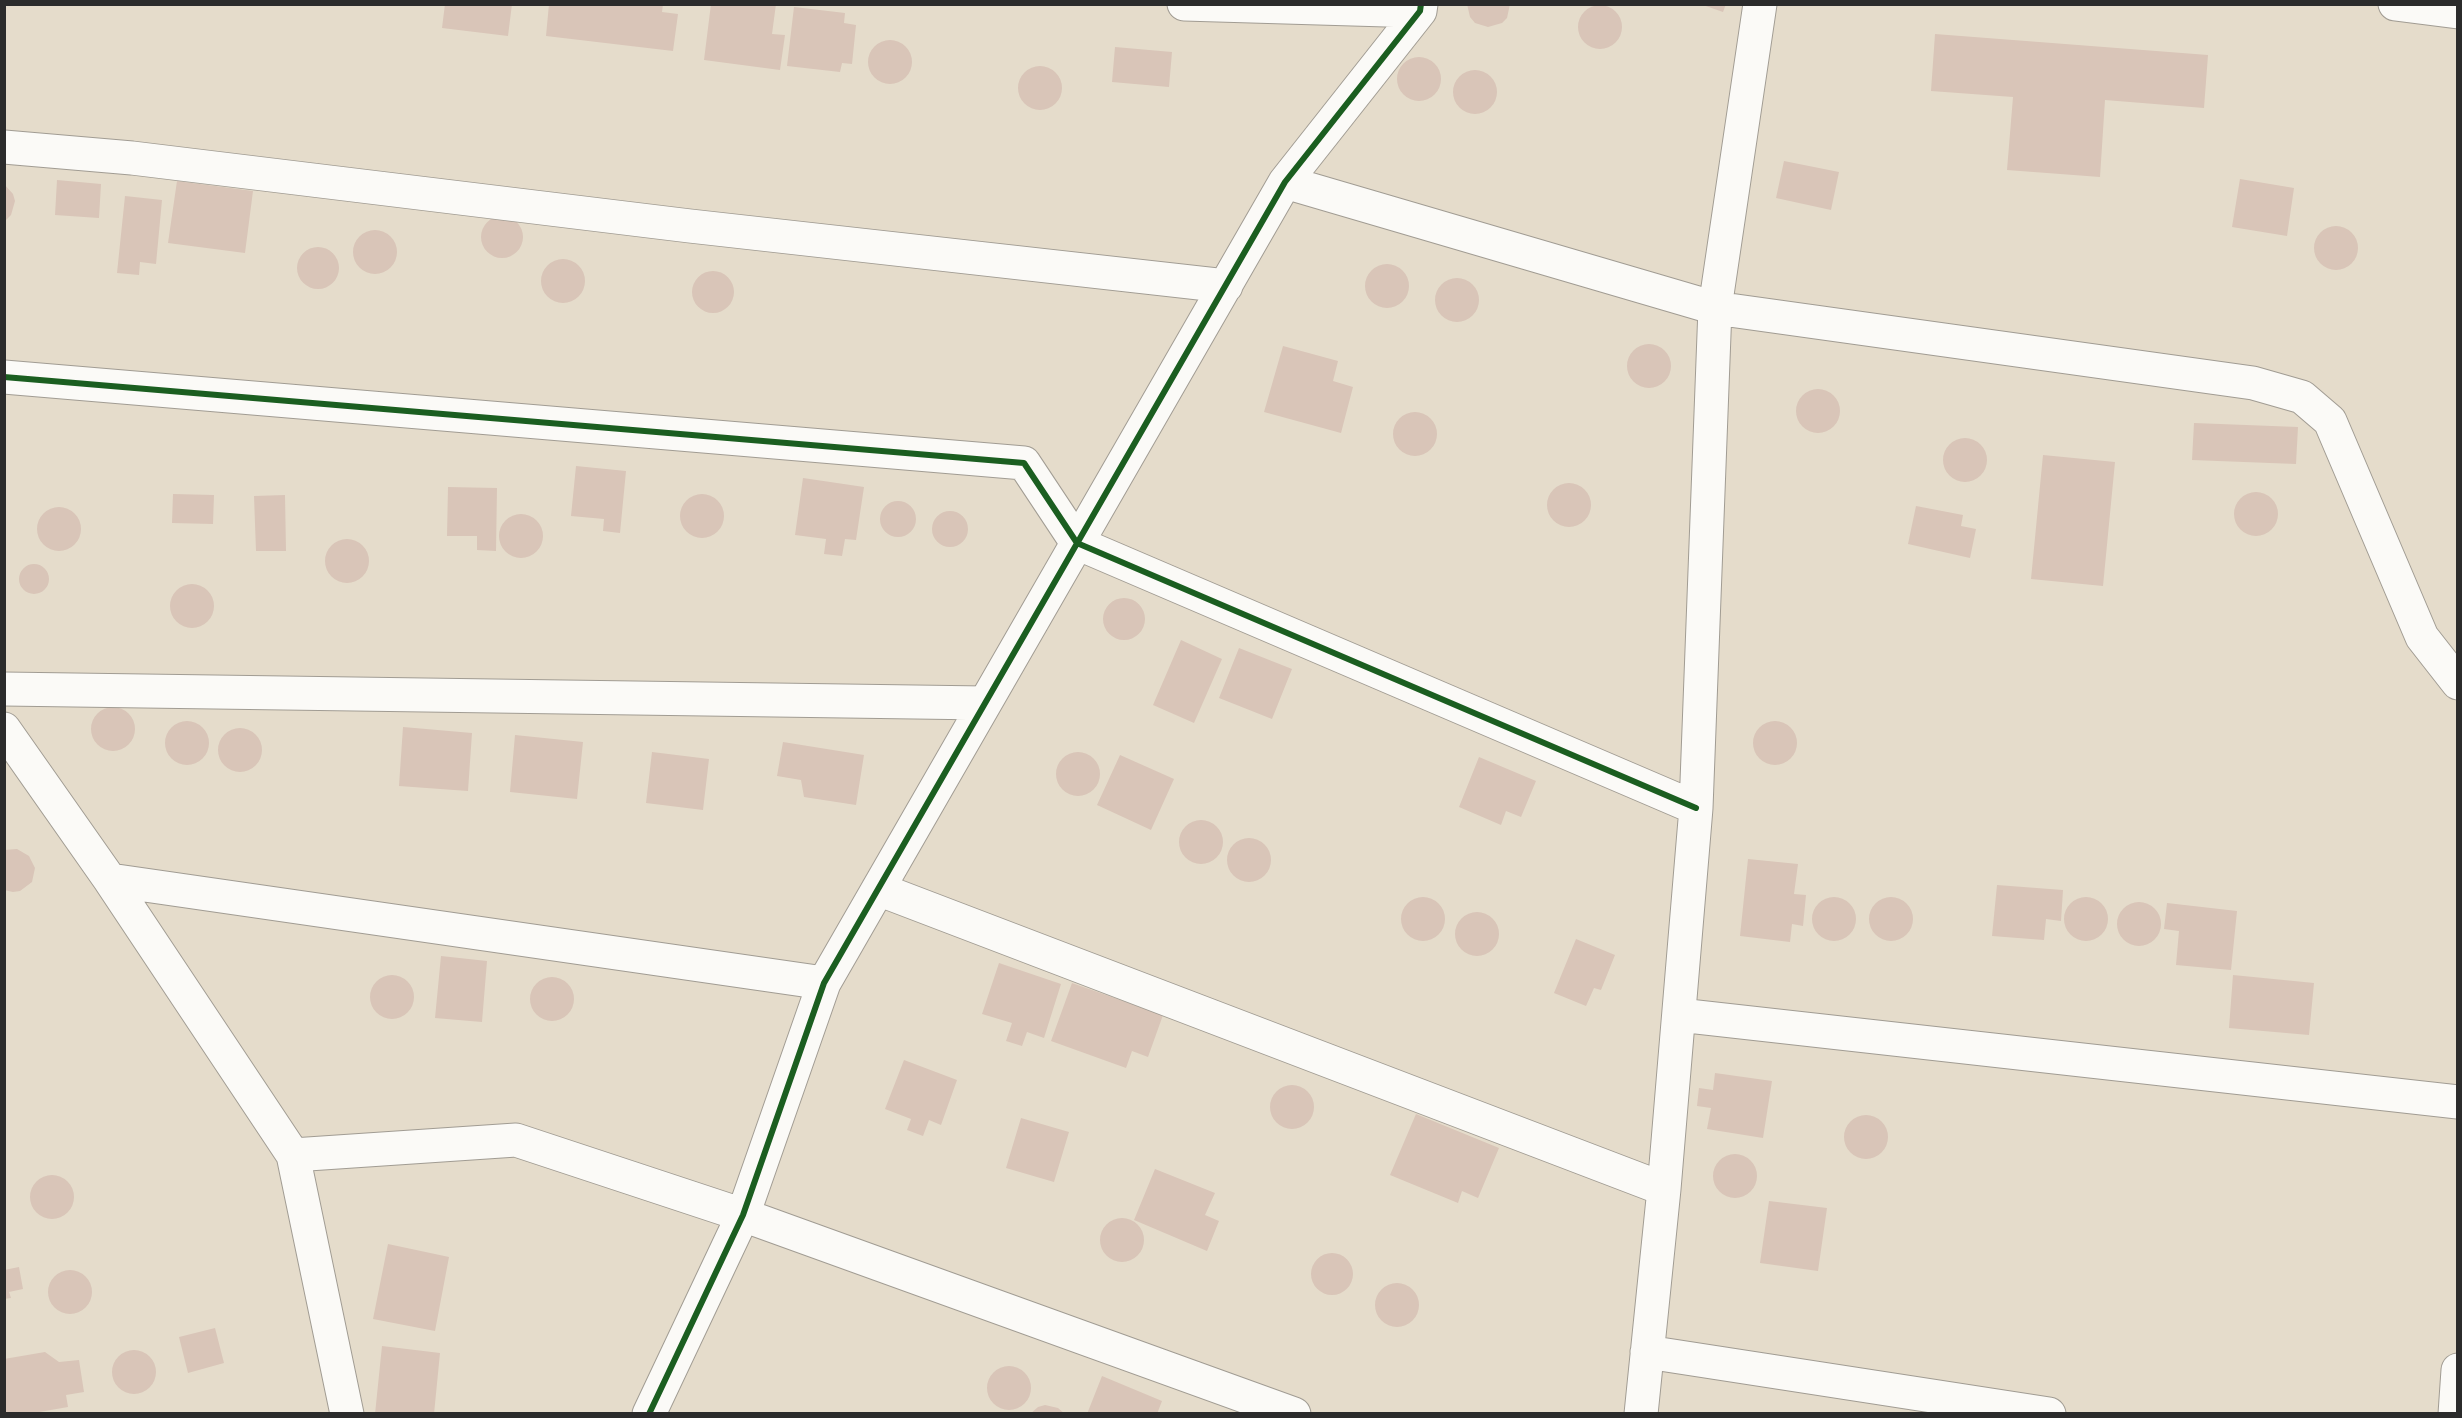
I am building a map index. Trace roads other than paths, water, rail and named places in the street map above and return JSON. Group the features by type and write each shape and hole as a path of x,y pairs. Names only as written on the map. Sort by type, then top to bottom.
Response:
{"street":[{"path":"1184,4 1420,8"},
{"path":"1641,1413 1664,1189 1696,808 1715,308 1760,4"},
{"path":"2395,4 2457,12"},
{"path":"649,1413 743,1215 824,983 1285,182 1420,8"},
{"path":"4,147 132,158 736,231 1226,286"},
{"path":"1285,182 1715,308 2253,383 2302,397 2330,421 2422,637 2457,682"},
{"path":"4,377 1024,463 1077,543 1696,808"},
{"path":"4,689 985,703"},
{"path":"4,729 110,880 293,1155 347,1413"},
{"path":"110,880 824,983"},
{"path":"878,890 1664,1189"},
{"path":"1679,1014 2457,1102"},
{"path":"293,1155 516,1140 743,1215 1294,1413"},
{"path":"1647,1352 2049,1413"},
{"path":"2455,1413 2457,1370"}]}
